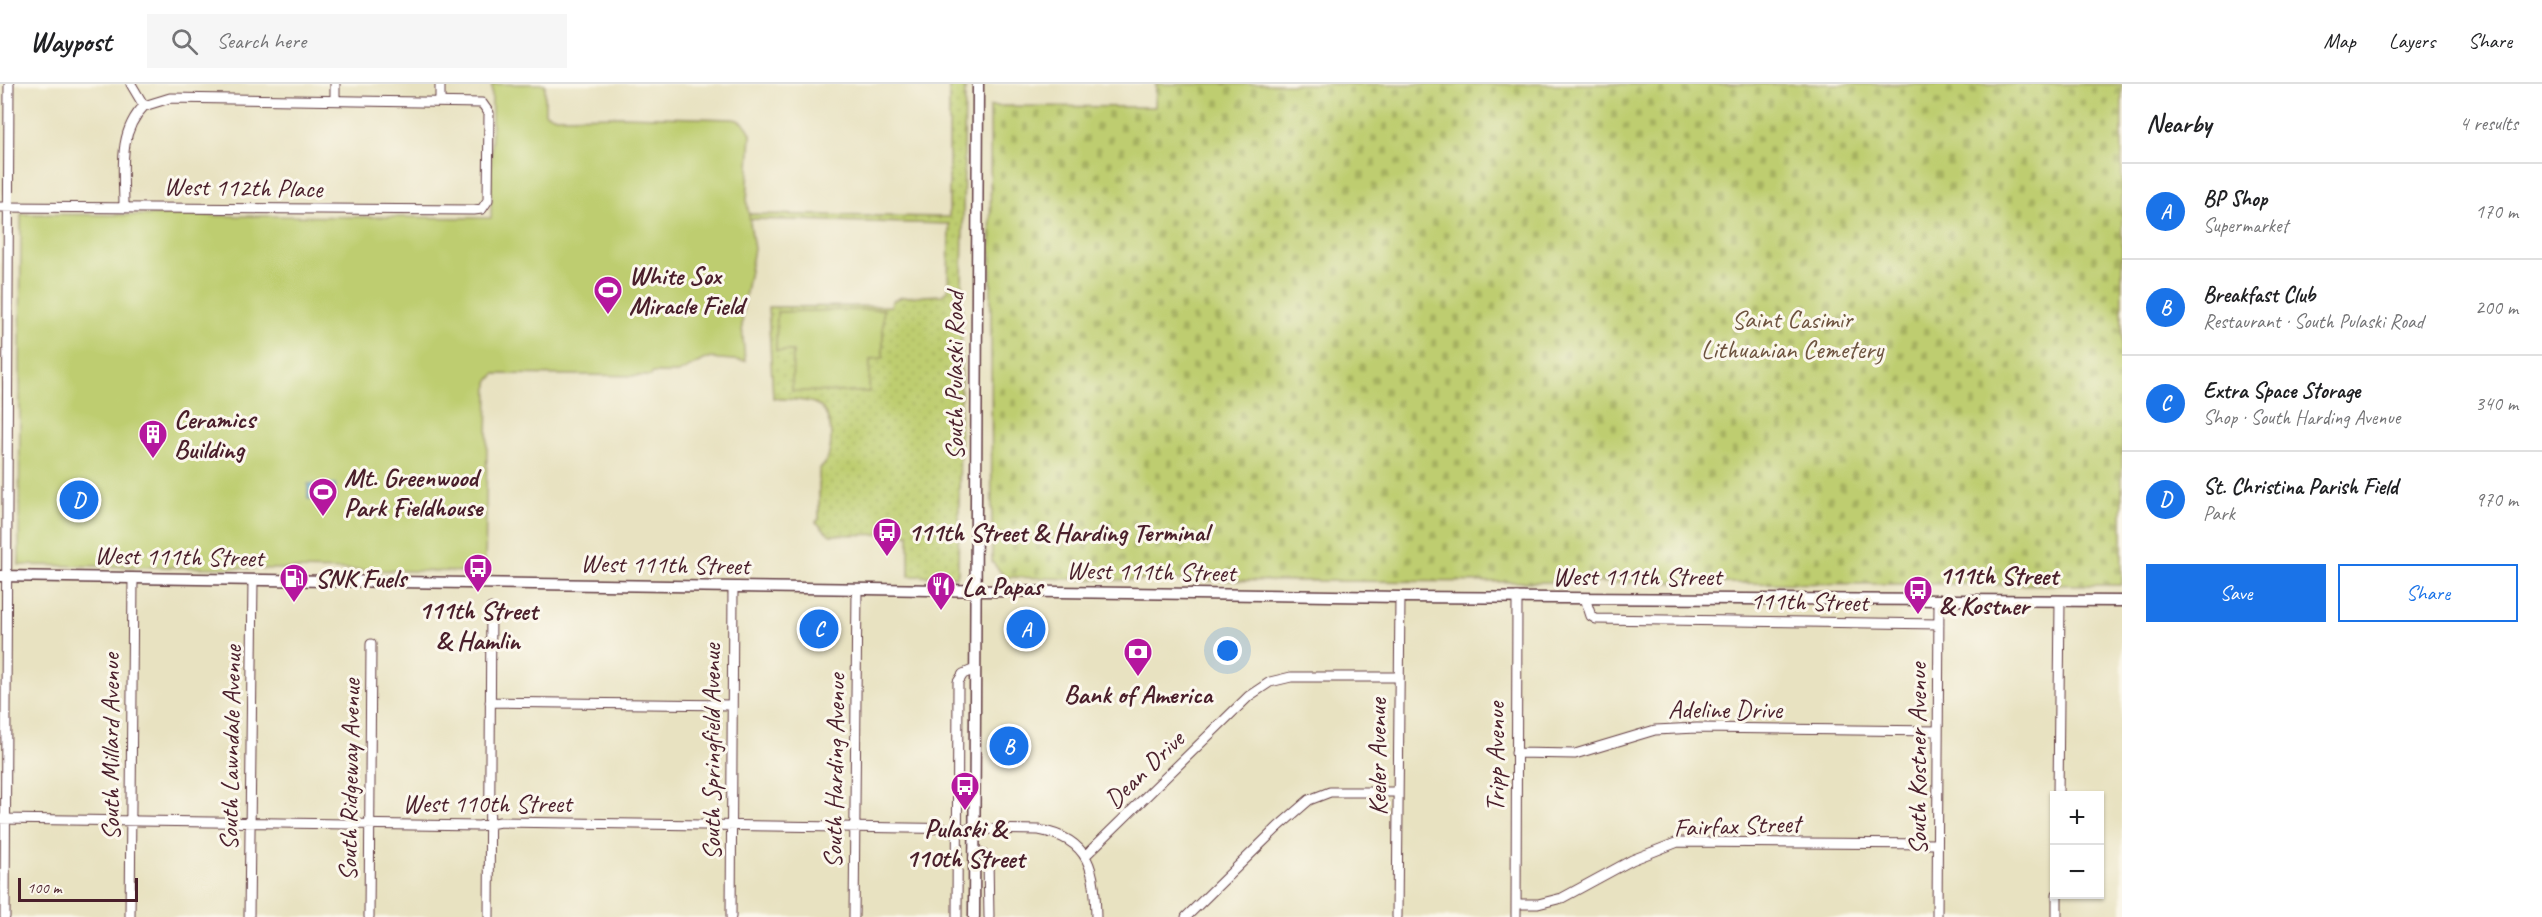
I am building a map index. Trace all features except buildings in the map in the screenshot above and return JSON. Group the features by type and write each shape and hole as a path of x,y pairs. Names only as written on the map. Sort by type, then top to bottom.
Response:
{"main road":[{"name":"South Pulaski Road","path":"974,917 978,84"},
{"name":"West 111th Street","path":"4,576 1400,597 2122,601"}],"street":[{"path":"5,917 3,819 4,207 9,84"},
{"path":"130,84 144,106"},
{"path":"335,84 335,99"},
{"path":"124,207 126,132 134,116 144,106 170,98 440,101 440,84"},
{"name":"West 112th Place","path":"4,207 474,210 484,207 488,200 489,113 486,105 477,102 440,101"},
{"name":"South Millard Avenue","path":"130,917 133,578"},
{"name":"South Lawndale Avenue","path":"249,917 253,580"},
{"name":"South Springfield Avenue","path":"731,917 733,587"},
{"name":"South Harding Avenue","path":"854,917 857,589"},
{"name":"Keeler Avenue","path":"1397,917 1400,597"},
{"name":"Tripp Avenue","path":"1516,917 1517,597"},
{"name":"111th Street","path":"1585,597 1591,616 1596,619 1939,624"},
{"name":"South Kostner Avenue","path":"1937,917 1939,601"},
{"path":"2058,791 2060,601"},
{"path":"489,917 491,608"},
{"name":"South Ridgeway Avenue","path":"369,917 371,644"},
{"path":"957,917 958,682 963,674 975,669"},
{"name":"Dean Drive","path":"1086,855 1249,696 1270,682 1302,676 1399,677"},
{"path":"490,702 732,705"},
{"name":"Adeline Drive","path":"1516,753 1575,754 1655,730 1697,728 1938,731"},
{"path":"1186,917 1309,800 1330,792 1398,792"},
{"name":"West 110th Street","path":"3,819 479,826 500,822 1039,830 1057,833 1075,843 1086,855"},
{"name":"Fairfax Street","path":"1516,904 1538,904 1562,898 1632,860 1678,842 1937,844"},
{"path":"974,851 985,855 988,860 989,917"},
{"path":"1086,855 1093,874 1096,917"},
{"path":"2057,899 2057,917"}],"green space":[{"path":"492,84 545,84 545,113 556,117 732,119 739,120 746,126 751,134 747,202 754,249 743,308 745,361 707,358 678,373 652,373 651,376 495,374 488,382 485,572 19,565 21,214 491,218"},
{"path":"949,84 965,84 958,573 956,577 909,576 909,534 830,535 816,522 819,519 819,469 825,464 831,446 830,426 822,409 816,404 801,400 773,398 768,307 891,306 892,301 902,297 942,295 948,290 949,224 749,219 749,214 949,217"},
{"name":"Saint Casimir Lithuanian Cemetery","path":"1156,84 2122,84 2122,585 1116,580 1005,577 992,562 990,106 1155,107"},
{"path":"883,309 883,358 870,359 869,392 792,391 793,351 776,351 777,312"}],"water":[{"path":"308,484 335,484 336,499 308,499"}],"place":[{"name":"White Sox Miracle Field","path":"608,316"},
{"name":"Ceramics Building","path":"153,460"},
{"name":"St. Christina Parish Field","path":"79,500"},
{"name":"Mt. Greenwood Park Fieldhouse","path":"323,518"},
{"name":"111th Street & Harding Terminal","path":"887,558"},
{"name":"111th Street & Hamlin","path":"478,594"},
{"name":"SNK Fuels","path":"294,604"},
{"name":"La Papas","path":"941,612"},
{"name":"111th Street & Kostner","path":"1918,616"},
{"name":"Extra Space Storage","path":"819,629"},
{"name":"BP Shop","path":"1026,629"},
{"name":"Bank of America","path":"1138,678"},
{"name":"Breakfast Club","path":"1009,746"},
{"name":"Pulaski & 110th Street","path":"965,812"}]}
